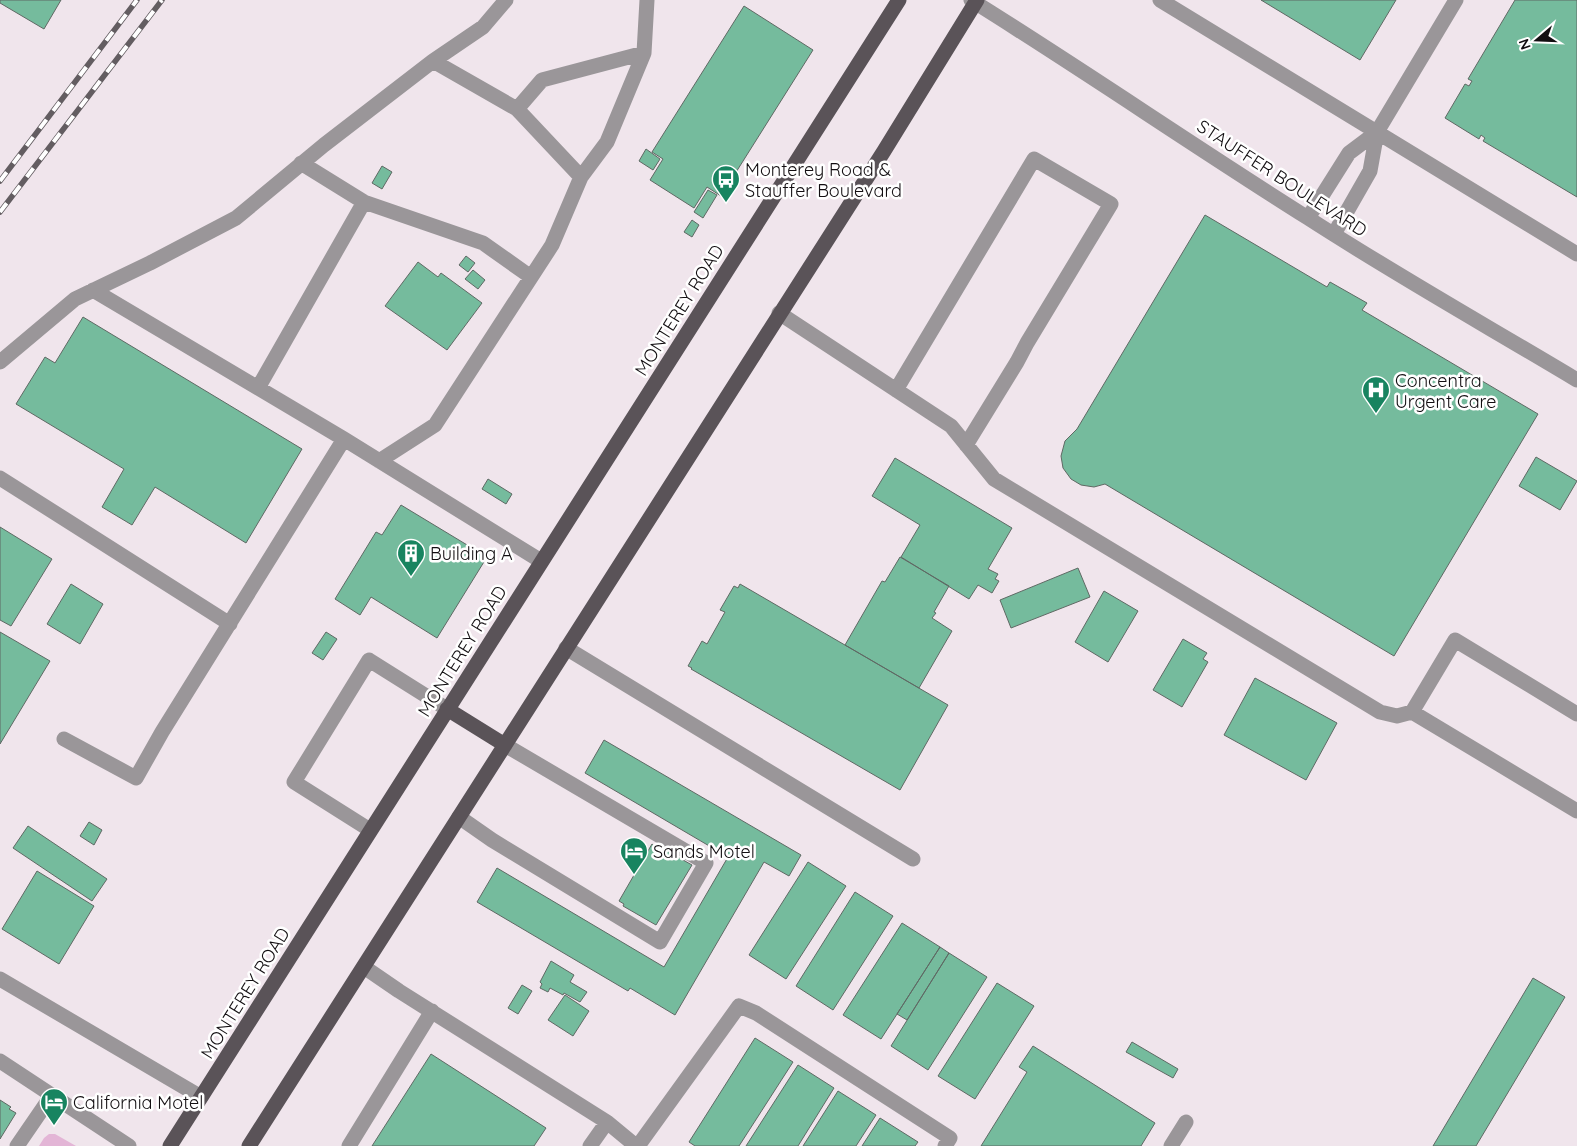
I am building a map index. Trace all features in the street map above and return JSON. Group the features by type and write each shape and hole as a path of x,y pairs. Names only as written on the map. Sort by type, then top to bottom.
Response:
{"main road":[{"name":"MONTEREY ROAD","path":"170,1146 899,0"},
{"path":"249,1146 884,151 975,1"},
{"path":"447,709 505,745"}],"street":[{"path":"0,362 75,300 236,218 301,164 433,61 483,27 506,0"},
{"path":"379,461 435,425 552,245 582,177 607,142 644,53 647,0"},
{"path":"1160,0 1577,254"},
{"path":"1334,234 1370,171 1377,132 1456,0"},
{"name":"STAUFFER BOULEVARD","path":"975,1 1308,218 1420,288 1577,380"},
{"path":"517,109 542,80 644,53"},
{"path":"433,61 517,109 582,177"},
{"path":"1308,218 1349,153 1377,132"},
{"path":"896,390 1034,159 1111,204 966,445"},
{"path":"301,164 364,202 483,243 532,277"},
{"path":"258,388 364,202"},
{"path":"93,290 344,439 541,561"},
{"path":"779,313 951,426 994,479 1380,712 1397,716 1412,712 1455,640 1577,714"},
{"path":"64,739 136,778 162,732 344,439"},
{"path":"0,478 230,624"},
{"path":"566,648 913,859"},
{"path":"370,830 294,782 369,660 447,709"},
{"path":"1412,712 1577,811"},
{"path":"459,817 492,840 660,942 706,863 505,745"},
{"path":"364,966 399,991 607,1122 637,1146 738,1006 756,1013 950,1138 944,1146"},
{"path":"0,979 201,1097"},
{"path":"348,1146 432,1011"},
{"path":"0,1061 129,1146"},
{"path":"17,1146 52,1095"},
{"path":"590,1146 607,1122"},
{"path":"1171,1146 1186,1122"}],"shaded area":[{"path":"49,1134 55,1134 76,1146 39,1146"}],"building":[{"path":"0,0 61,0 44,29 0,3"},
{"path":"1261,0 1396,0 1360,60"},
{"path":"1515,0 1577,0 1577,197 1483,141 1485,138 1481,135 1479,139 1445,118 1465,84 1469,86 1472,81 1468,79"},
{"path":"744,6 813,50 721,196 707,187 694,208 650,180 663,159 652,152"},
{"path":"646,149 660,159 653,170 639,161"},
{"path":"382,166 392,172 382,189 372,183"},
{"path":"708,190 717,195 703,218 694,212"},
{"path":"1205,215 1327,287 1330,282 1367,303 1362,310 1538,414 1394,656 1105,484 1094,487 1081,485 1071,479 1063,468 1061,456 1065,441 1077,429"},
{"path":"692,220 699,225 692,237 684,232"},
{"path":"466,256 475,263 468,272 459,265"},
{"path":"418,262 438,277 441,273 482,303 447,350 385,306"},
{"path":"473,270 485,280 478,289 465,279"},
{"path":"83,317 302,449 246,543 155,487 132,525 102,507 124,469 16,404 45,357 55,363"},
{"path":"1536,457 1577,481 1560,510 1519,486"},
{"path":"895,458 1012,528 988,569 998,574 995,579 999,581 992,593 978,585 969,599 901,557 920,525 872,496"},
{"path":"488,479 512,494 506,504 482,489"},
{"name":"Building A","path":"401,505 487,557 437,638 371,597 360,615 335,599 376,532 382,535"},
{"path":"0,527 52,559 11,626 0,620"},
{"path":"900,557 949,586 932,618 952,631 919,688 845,645 882,581 885,582"},
{"path":"1078,568 1090,597 1011,628 1000,600"},
{"path":"71,584 103,604 80,644 47,624"},
{"path":"740,584 948,705 900,790 688,666 702,641 707,644 725,612 720,610 734,586 738,588"},
{"path":"1104,591 1138,611 1108,662 1075,642"},
{"path":"0,632 50,661 0,744"},
{"path":"326,632 337,639 323,660 312,653"},
{"path":"1183,639 1207,653 1203,659 1208,662 1182,707 1153,690"},
{"path":"1255,678 1337,723 1306,780 1224,735"},
{"path":"604,740 801,855 789,876 764,862 675,1015 630,988 628,991 477,902 497,868 664,967 728,857 585,773"},
{"path":"89,822 102,830 94,845 80,836"},
{"path":"28,826 107,879 92,901 13,848"},
{"path":"652,844 692,865 656,925 623,906 624,904 619,901"},
{"path":"808,862 846,886 786,979 749,955"},
{"path":"37,871 94,906 59,964 2,929"},
{"path":"855,892 893,916 833,1010 796,986"},
{"path":"902,923 940,947 881,1039 843,1015"},
{"path":"940,947 949,953 907,1020 897,1014"},
{"path":"949,953 987,977 928,1070 891,1046"},
{"path":"551,961 574,975 570,982 587,992 580,1002 550,988 548,992 540,988 542,984 540,982"},
{"path":"1533,978 1565,997 1476,1146 1433,1146"},
{"path":"997,983 1034,1006 975,1099 938,1076"},
{"path":"522,985 532,991 518,1014 508,1008"},
{"path":"565,995 589,1011 573,1036 548,1020"},
{"path":"755,1038 793,1062 739,1146 695,1146 689,1142"},
{"path":"1132,1042 1178,1069 1173,1078 1126,1052"},
{"path":"1033,1046 1155,1123 1141,1146 981,1146 1027,1072 1019,1067"},
{"path":"431,1054 546,1128 534,1146 372,1146"},
{"path":"798,1065 834,1088 798,1146 746,1146"},
{"path":"838,1091 876,1115 856,1146 803,1146"},
{"path":"0,1100 11,1107 9,1109 16,1113 0,1139"},
{"path":"880,1118 918,1142 915,1146 862,1146"}],"railway":[{"path":"0,181 137,0"},
{"path":"0,212 162,0"}],"place":[{"name":"Monterey Road & Stauffer Boulevard","path":"726,203"},
{"name":"Concentra Urgent Care","path":"1376,414"},
{"name":"Building A","path":"411,577"},
{"name":"Sands Motel","path":"634,875"},
{"name":"California Motel","path":"54,1126"}]}
